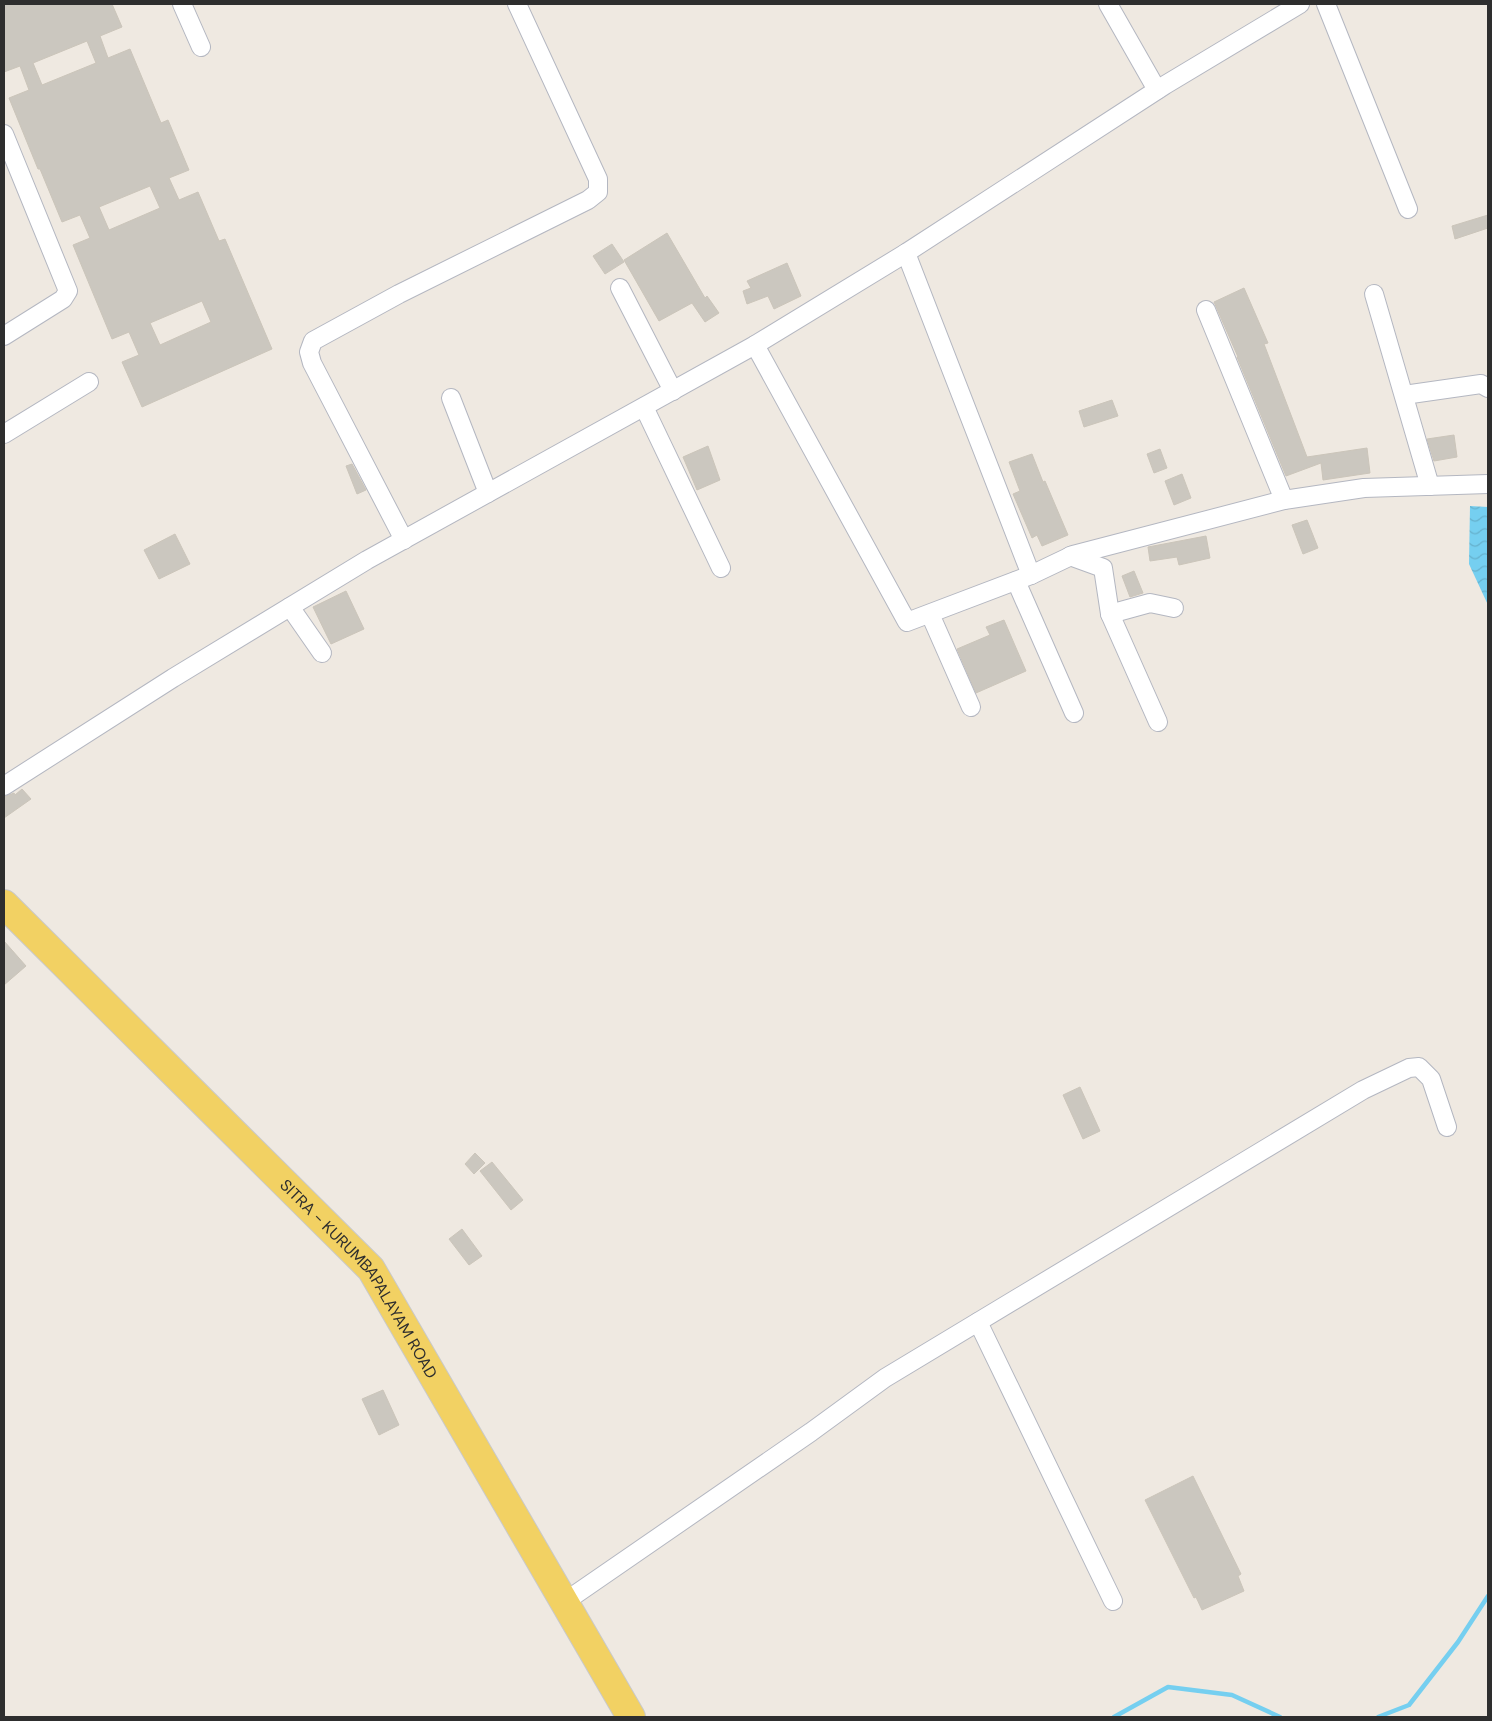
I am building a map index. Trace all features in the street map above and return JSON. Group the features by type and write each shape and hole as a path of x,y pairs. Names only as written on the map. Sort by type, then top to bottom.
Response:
{"main road":[{"name":"SITRA - KURUMBAPALAYAM ROAD","path":"4,904 371,1269 563,1603 631,1717"}],"street":[{"path":"182,4 201,47"},
{"path":"404,540 312,362 309,352 313,340 399,294 588,200 598,192 598,179 517,4"},
{"path":"1108,4 1157,90"},
{"path":"4,786 173,678 404,540 755,345 906,253 1157,90 1300,4"},
{"path":"1326,4 1408,208"},
{"path":"4,134 68,291 64,298 4,336"},
{"path":"906,253 1023,578 1074,713"},
{"path":"620,288 673,391"},
{"path":"1374,294 1430,486"},
{"path":"1206,310 1284,500"},
{"path":"755,345 907,622 1023,578 1070,556 1284,500 1364,488 1488,484"},
{"path":"4,434 90,382"},
{"path":"1404,396 1481,384 1488,388"},
{"path":"451,398 488,493"},
{"path":"644,407 721,568"},
{"path":"1070,556 1103,568 1110,614 1158,722"},
{"path":"1110,614 1150,603 1174,608"},
{"path":"290,607 322,653"},
{"path":"930,614 971,707"},
{"path":"563,1603 812,1432 885,1378 1364,1090 1409,1068 1419,1067 1432,1079 1447,1127"},
{"path":"978,1322 1113,1601"}],"water":[{"path":"1470,506 1488,507 1488,605 1469,564"}],"building":[{"path":"4,4 112,4 122,27 100,36 108,58 130,49 161,123 168,120 189,170 169,178 179,200 198,192 219,241 225,239 272,349 142,407 122,362 139,355 129,332 112,339 73,245 90,238 80,215 62,222 9,98 29,90 20,66 4,72","holes":["87,41 96,63 42,85 33,63","150,186 160,208 109,230 99,207","202,301 211,322 160,345 150,323"]},
{"path":"1488,215 1488,228 1455,239 1452,226"},
{"path":"667,233 705,298 707,296 719,313 705,322 692,303 659,321 624,260"},
{"path":"612,244 624,262 605,274 593,256"},
{"path":"787,263 801,296 774,309 768,296 747,304 743,291 751,288 747,281"},
{"path":"1244,288 1268,343 1264,344 1307,457 1367,448 1370,473 1323,480 1321,463 1286,476 1214,302"},
{"path":"1112,400 1118,416 1084,427 1079,411"},
{"path":"1454,435 1457,457 1434,461 1427,439"},
{"path":"708,446 720,480 697,490 683,457"},
{"path":"1160,449 1167,468 1154,473 1147,454"},
{"path":"1032,454 1068,535 1042,546 1037,535 1032,538 1013,494 1020,491 1009,462"},
{"path":"352,464 366,490 357,494 346,466"},
{"path":"1182,474 1191,498 1174,505 1165,481"},
{"path":"1307,520 1318,548 1303,554 1292,525"},
{"path":"175,534 190,564 159,579 144,550"},
{"path":"1206,536 1210,558 1179,565 1177,557 1150,561 1148,547"},
{"path":"1134,571 1143,593 1130,597 1122,576"},
{"path":"346,591 364,629 331,644 313,607"},
{"path":"1004,620 1026,671 976,693 957,649 990,635 986,627"},
{"path":"22,789 31,799 4,818 4,797 14,793 15,795"},
{"path":"4,941 26,966 4,985"},
{"path":"1080,1087 1100,1131 1083,1139 1063,1095"},
{"path":"475,1153 485,1163 474,1174 465,1164"},
{"path":"492,1162 523,1200 511,1210 480,1171"},
{"path":"462,1229 482,1256 469,1265 449,1239"},
{"path":"383,1390 399,1425 379,1435 362,1399"},
{"path":"1193,1476 1241,1574 1238,1576 1244,1591 1202,1610 1196,1597 1194,1598 1145,1500"}],"waterway":[{"path":"1378,1717 1409,1705 1458,1642 1488,1596"},
{"path":"1114,1717 1168,1687 1232,1695 1280,1717"}]}
